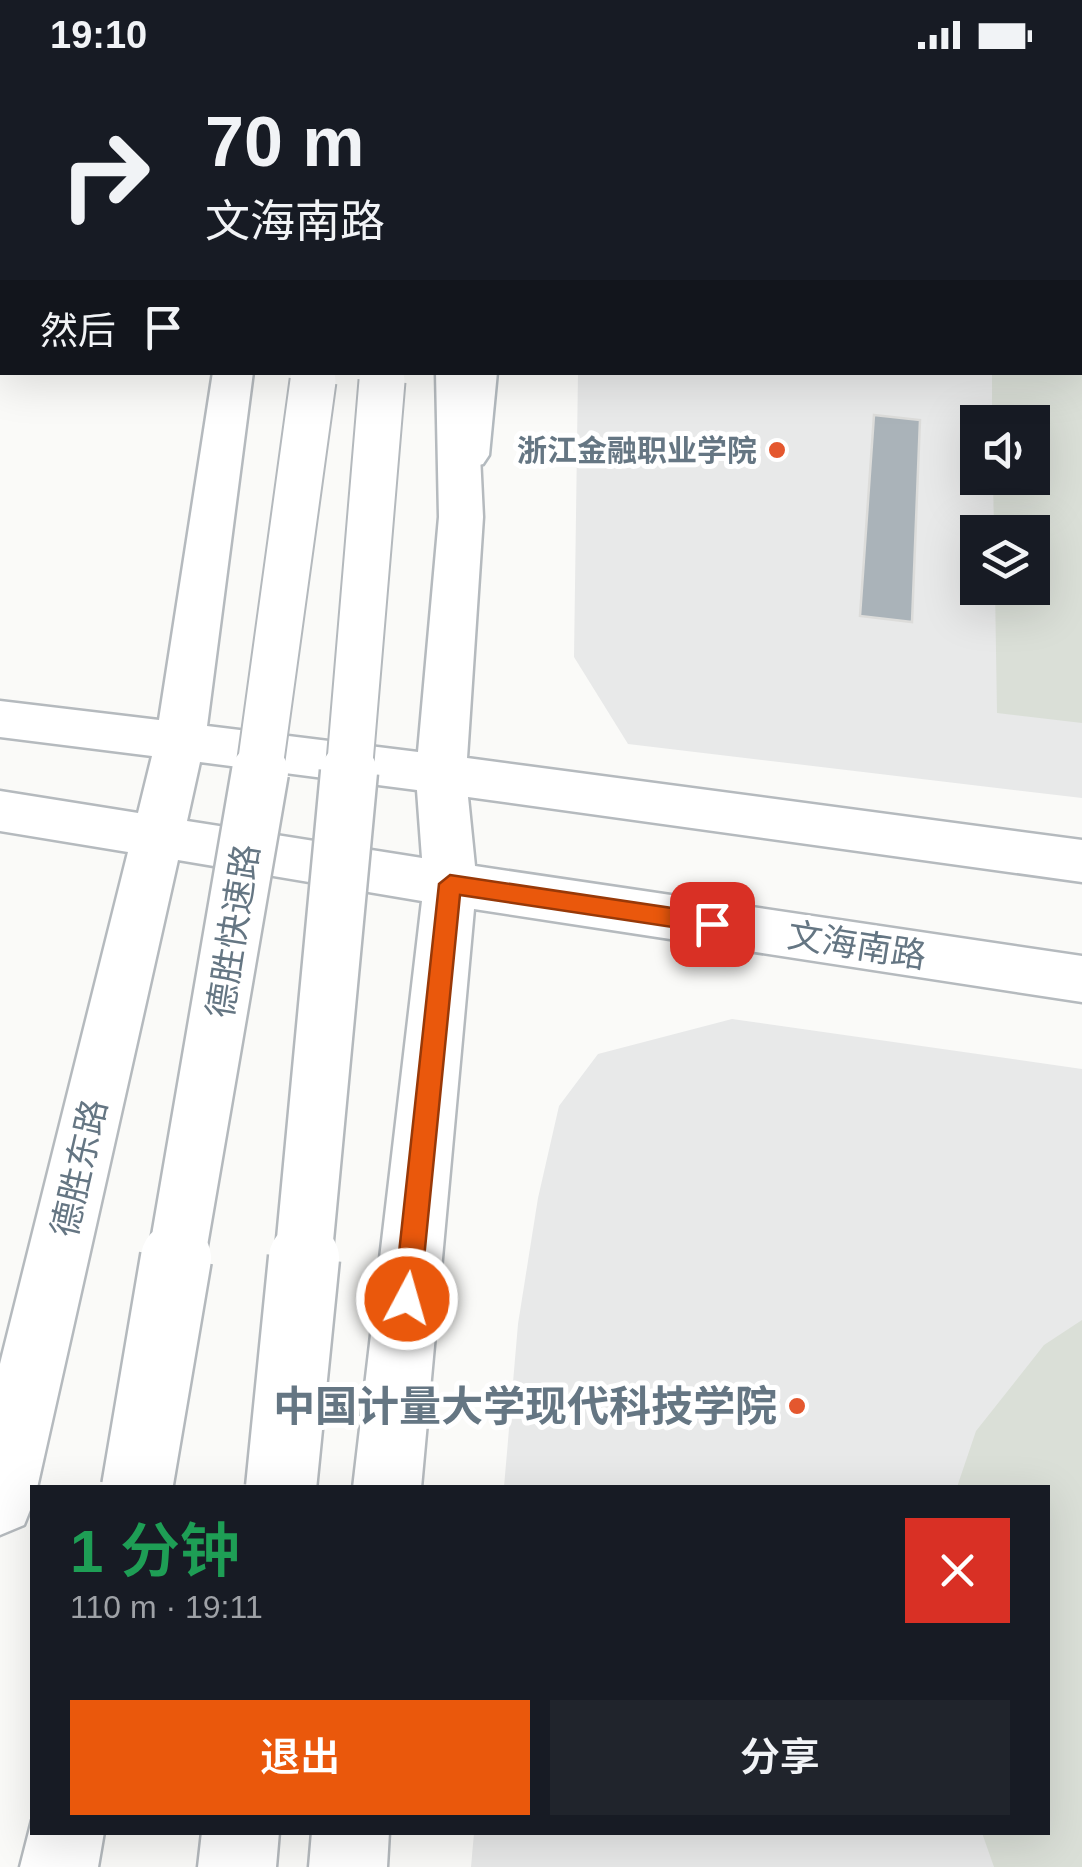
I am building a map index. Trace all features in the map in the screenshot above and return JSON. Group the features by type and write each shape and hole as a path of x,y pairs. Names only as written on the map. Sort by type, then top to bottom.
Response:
{"main road":[{"name":"德胜东路","path":"0,1501 180,743 233,375"},
{"name":"德胜快速路","path":"138,1485 272,700 314,375"},
{"path":"281,1485 384,375"},
{"path":"456,375 461,517"},
{"path":"387,1485 450,884 440,774 461,517 478,375"},
{"path":"0,719 1082,861"},
{"name":"文海南路","path":"0,811 450,884 1082,979"},
{"path":"59,1867 65,1835"},
{"path":"237,1867 241,1835"},
{"path":"348,1867 352,1835"}],"shaded area":[{"name":"浙江金融职业学院","path":"578,375 1082,375 1082,798 628,744 574,657"},
{"path":"992,375 1082,375 1082,723 997,713 995,605 1050,605 1050,515 994,515 993,495 1050,495 1050,405 992,405"},
{"name":"中国计量大学现代科技学院","path":"732,1019 1082,1069 1082,1867 471,1867 474,1835 1050,1835 1050,1485 504,1485 518,1324 538,1198 559,1106 598,1054"},
{"path":"1082,1320 1082,1867 994,1867 983,1835 1050,1835 1050,1485 958,1485 976,1431 1044,1345"}],"building":[{"path":"874,415 920,420 912,622 860,616"}],"place":[{"name":"浙江金融职业学院","path":"777,450"},
{"name":"中国计量大学现代科技学院","path":"797,1406"}],"route":[{"path":"407,1299 450,884 712,924"}]}
